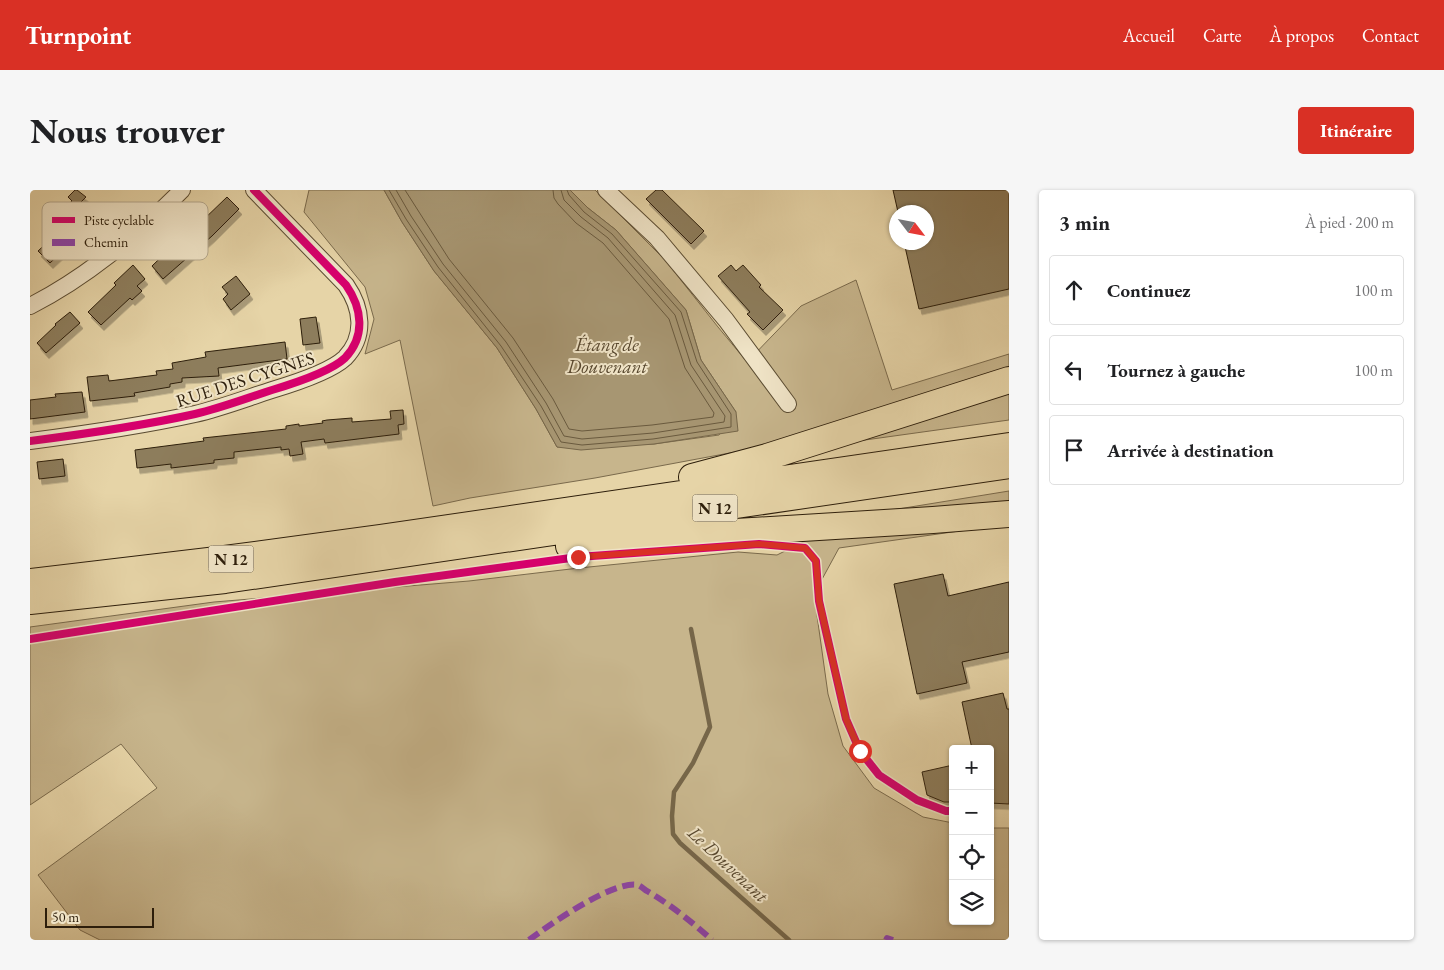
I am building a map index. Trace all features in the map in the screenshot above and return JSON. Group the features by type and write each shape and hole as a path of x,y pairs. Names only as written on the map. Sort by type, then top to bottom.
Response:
{"highway":[{"name":"N 12","path":"615,504 647,486 706,475 758,460 1009,380"},
{"name":"N 12","path":"30,582 217,560 1009,446"},
{"name":"N 12","path":"30,601 225,580 1009,465"},
{"path":"421,551 484,554 704,534 1009,514"}],"street":[{"path":"170,202 182,190"},
{"name":"RUE DES CYGNES","path":"30,441 107,431 196,413 297,382 338,364 346,357 355,343 360,318 354,298 346,285 254,190"},
{"path":"606,190 657,238 726,320 788,404"},
{"path":"30,306 79,277 101,260"}],"shaded area":[{"path":"309,190 384,190 434,271 497,348 536,409 557,447 654,444 719,435 736,412 701,360 686,310 616,230 588,208 570,190 595,190 665,260 747,362 801,306 856,280 892,390 1009,354 1009,420 865,440 735,452 433,506 400,340 365,354 374,319 365,287 304,212"},
{"path":"1009,491 1009,524 839,548 814,594 828,694 843,746 874,788 923,817 949,822 949,925 994,925 994,828 1009,828 1009,940 100,940 80,930 38,875 157,788 121,744 30,805 30,627 214,602 469,581 738,552 777,555 855,516"}],"water":[{"name":"Étang de Douvenant","path":"384,190 570,190 588,208 616,230 686,310 701,360 736,412 738,431 654,444 581,450 557,447 536,409 497,348 434,271"}],"building":[{"path":"77,190 86,197 81,202 71,202 68,197"},
{"path":"656,190 662,190 704,231 691,244 646,199"},
{"path":"893,190 1009,190 1009,289 919,309 906,250 934,250 934,205 896,205"},
{"path":"227,197 239,209 208,240 208,215"},
{"path":"158,260 185,260 163,279 152,266"},
{"path":"133,265 145,279 137,286 142,291 132,300 130,298 101,325 88,312 116,285 114,283"},
{"path":"731,265 736,271 743,265 761,285 759,287 783,310 763,330 747,314 750,312 718,276"},
{"path":"236,276 250,294 231,310 223,299 228,294 222,287"},
{"path":"70,312 80,323 46,353 37,343 55,324"},
{"path":"316,317 320,343 303,345 300,319"},
{"path":"285,342 287,359 218,368 219,376 182,378 182,382 170,384 170,387 134,393 135,396 90,401 87,377 108,375 109,381 157,375 156,371 173,369 172,363 206,357 205,352"},
{"path":"82,392 85,412 30,419 30,400 56,397 55,394"},
{"path":"403,410 404,424 398,425 399,434 325,443 324,439 301,442 303,454 290,456 289,449 281,450 281,447 234,452 234,458 214,460 214,463 171,468 171,464 137,468 135,450 204,441 203,438 286,429 286,426 323,423 322,421 327,420 352,418 352,422 391,419 390,411"},
{"path":"63,459 65,476 39,479 37,462"},
{"path":"943,574 948,596 1009,582 1009,652 962,662 967,683 917,694 894,584"},
{"path":"1003,693 1007,709 1009,709 1009,804 994,803 994,745 971,745 962,702"},
{"path":"949,766 949,802 944,802 927,795 922,772"}],"waterway":[{"name":"Le Douvenant","path":"691,629 710,727 693,763 674,792 673,834 680,843 789,940"}],"marked path":[{"path":"529,940 551,924 598,896 627,885 638,885 673,908 712,940"},
{"path":"886,940 887,938 893,940"}],"cycle path":[{"path":"30,441 92,433 205,412 310,377 330,368 345,358 352,349 359,331 356,303 346,285 254,190"},
{"path":"30,639 395,582 578,557 759,544 805,548 816,561 819,601 846,719 860,751 879,775 917,800 949,811"}],"route":[{"path":"578,557 759,544 805,548 816,561 819,600 846,719 860,751"}]}
